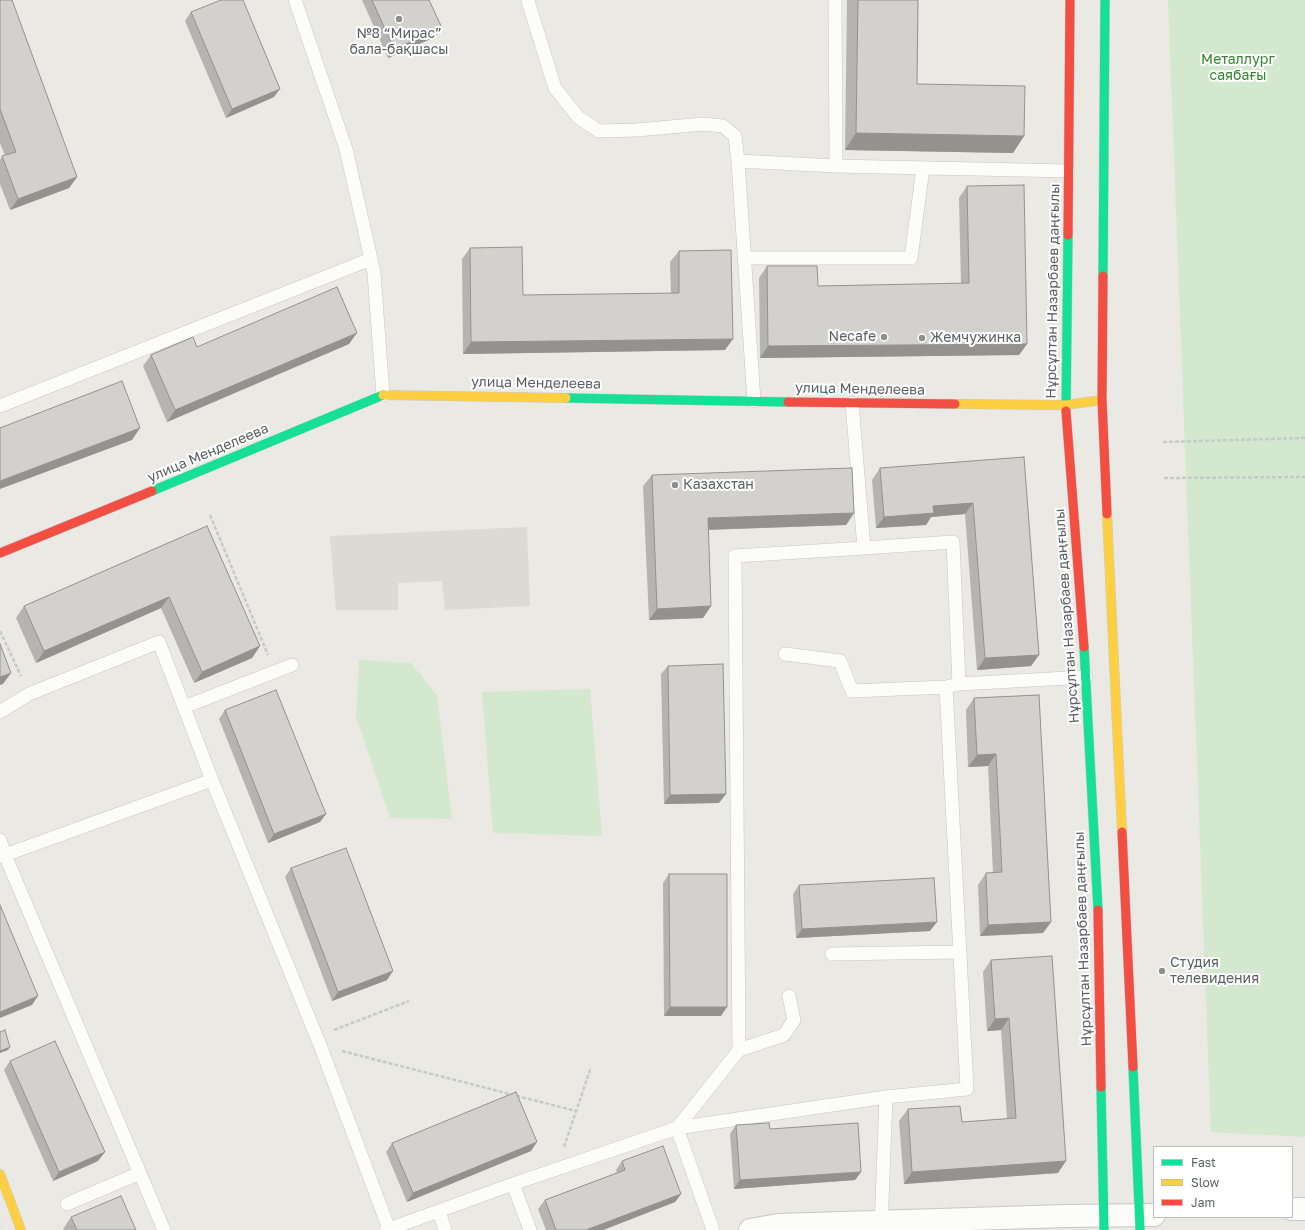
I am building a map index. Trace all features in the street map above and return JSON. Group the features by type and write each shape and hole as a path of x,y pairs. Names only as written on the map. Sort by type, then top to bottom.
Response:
{"main road":[{"name":"Нұрсұлтан Назарбаев даңғылы","path":"1070,0 1066,405 1086,677 1098,916 1104,1223"},
{"path":"1105,0 1102,400 1145,1220"},
{"name":"улица Менделеева","path":"0,553 383,395 1066,405 1102,400"},
{"path":"0,1174 21,1230"}],"street":[{"path":"1293,1209 1305,1209"},
{"path":"750,1230 778,1226 881,1226 1058,1216 1104,1223 1145,1220"}],"lane":[{"path":"295,0 346,149 371,259 374,273 383,395"},
{"path":"835,0 836,166"},
{"path":"528,1 555,88 578,117 599,131 637,130 703,124 723,126 736,136 754,401"},
{"path":"738,161 836,166 1068,171"},
{"path":"745,258 911,258 923,168"},
{"path":"0,406 371,259"},
{"path":"852,403 864,548"},
{"path":"738,1050 735,556 954,542 959,684"},
{"path":"0,712 30,694 159,642 212,780 318,1041 388,1229 513,1184 678,1128 886,1098 968,1089 946,687"},
{"path":"785,654 840,661 852,691 946,687 959,684 1086,677"},
{"path":"184,708 292,665"},
{"path":"2,856 212,780"},
{"path":"0,840 2,856 164,1230"},
{"path":"832,954 960,952"},
{"path":"678,1128 738,1050 784,1035 794,1020 789,996"},
{"path":"881,1226 886,1098"},
{"path":"678,1128 713,1230"},
{"path":"67,1204 140,1173"},
{"path":"513,1184 530,1230"},
{"path":"439,1211 445,1230"}],"path":[{"path":"1163,442 1305,438"},
{"path":"1164,478 1305,476"},
{"path":"210,515 275,671"},
{"path":"0,631 30,694"},
{"path":"318,1041 409,1002"},
{"path":"318,1041 576,1111"},
{"path":"557,1169 591,1067"}],"shaded area":[{"path":"527,527 530,606 445,610 442,581 398,583 398,610 336,610 330,536"}],"green space":[{"name":"Металлург саябағы","path":"1168,0 1305,0 1305,1137 1211,1132"},
{"path":"359,660 411,663 437,695 452,819 390,818 356,716"},
{"path":"590,689 602,836 493,833 482,692"}],"building":[{"path":"0,0 12,0 77,177 18,199 2,156 16,152 0,109"},
{"path":"221,0 243,0 280,89 232,109 191,12"},
{"name":"№8 “Мирас” бала-бақшасы","path":"372,0 429,0 442,28 394,49"},
{"path":"858,0 918,0 917,84 1025,86 1024,136 856,133"},
{"path":"1024,185 1027,344 768,346 767,266 817,266 818,286 969,283 967,186"},
{"path":"522,247 523,295 679,293 679,251 731,250 733,339 471,342 470,248"},
{"path":"337,287 357,333 175,410 151,355 193,337 197,347"},
{"path":"122,381 140,428 0,481 0,428"},
{"path":"1024,457 1039,655 985,658 973,503 933,506 934,513 884,517 880,468"},
{"path":"852,468 854,513 708,518 711,606 657,609 652,475"},
{"path":"207,526 260,646 202,672 169,597 44,651 24,606"},
{"path":"0,644 11,673 0,677"},
{"path":"723,664 726,794 670,795 668,666"},
{"path":"276,690 326,814 274,834 225,710"},
{"path":"1039,695 1051,922 988,925 986,873 1002,872 996,754 977,755 974,698"},
{"path":"346,848 393,971 338,992 291,868"},
{"path":"669,874 727,874 727,1007 670,1007"},
{"path":"934,878 937,922 802,929 799,885"},
{"path":"0,905 38,996 0,1012"},
{"path":"1052,956 1066,1161 912,1172 908,1109 960,1106 962,1122 1016,1118 1009,1018 995,1019 991,960"},
{"path":"5,1030 10,1047 0,1051 0,1032"},
{"path":"55,1041 105,1152 59,1172 10,1061"},
{"path":"516,1092 537,1142 413,1193 392,1143"},
{"path":"769,1123 770,1129 858,1123 861,1172 740,1180 736,1125"},
{"path":"663,1146 681,1194 586,1230 556,1230 545,1200 625,1170 622,1161"},
{"path":"121,1196 136,1230 77,1230 71,1217"}],"tram line":[{"path":"0,1221 3,1230"}],"traffic: fast":[{"path":"1103,276 1105,0"},
{"path":"1066,411 1068,235"},
{"path":"152,491 383,395"},
{"path":"566,398 788,402"},
{"path":"1084,647 1098,910"},
{"path":"1133,1067 1140,1230"},
{"path":"1101,1087 1104,1230"}],"traffic: slow":[{"path":"383,395 566,398"},
{"path":"955,404 1066,405 1102,400"},
{"path":"1107,514 1122,832"},
{"path":"0,1174 21,1230"}],"traffic: jam":[{"path":"1068,235 1070,0"},
{"path":"1103,276 1102,400 1107,514"},
{"path":"788,402 955,404"},
{"path":"1066,411 1084,647"},
{"path":"0,553 152,491"},
{"path":"1122,832 1133,1067"},
{"path":"1098,910 1101,1087"}],"place":[{"name":"№8 “Мирас” бала-бақшасы","path":"399,19"},
{"name":"Necafe","path":"884,337"},
{"name":"Жемчужинка","path":"922,338"},
{"name":"Казахстан","path":"675,485"},
{"name":"Студия телевидения","path":"1162,971"}]}
